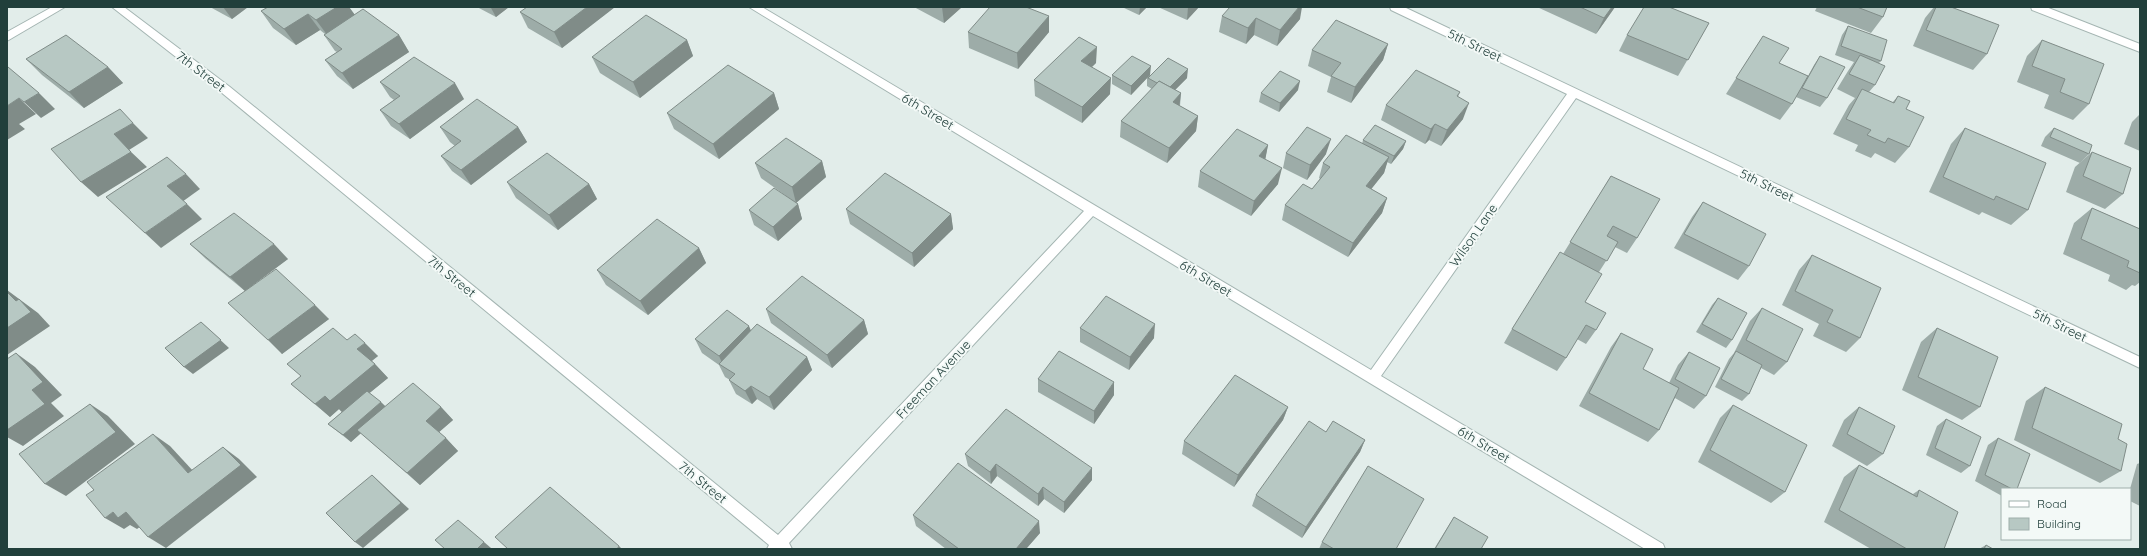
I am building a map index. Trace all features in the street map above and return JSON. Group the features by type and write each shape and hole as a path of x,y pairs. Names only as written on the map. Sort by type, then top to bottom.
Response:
{"street":[{"path":"7,37 60,7"},
{"name":"7th Street","path":"117,7 226,90 779,547"},
{"name":"6th Street","path":"754,7 1658,549"},
{"name":"5th Street","path":"1395,7 2140,364"},
{"path":"2036,7 2140,48"},
{"name":"Wilson Lane","path":"1373,378 1574,93"},
{"name":"Freeman Avenue","path":"779,547 1092,210"}],"building":[{"path":"268,7 337,7 316,20 308,14 284,29 261,11"},
{"path":"527,7 587,7 554,32 520,12"},
{"path":"990,7 1026,7 1049,16 1017,53 968,32"},
{"path":"1230,7 1299,7 1280,30 1256,18 1248,28 1222,16"},
{"path":"1580,7 1612,7 1604,18"},
{"path":"1644,7 1669,7 1709,23 1688,60 1627,35"},
{"path":"1857,7 1887,7 1883,17"},
{"path":"1936,7 1951,7 1999,25 1987,54 1926,30"},
{"path":"363,9 399,35 342,73 325,60 342,49 324,35"},
{"path":"646,15 687,40 633,82 592,57"},
{"path":"1336,20 1388,44 1355,87 1331,76 1341,63 1312,50"},
{"path":"1848,26 1887,40 1881,61 1841,46"},
{"path":"66,35 108,67 69,92 26,59"},
{"path":"1763,36 1789,48 1779,63 1808,76 1792,104 1736,78"},
{"path":"1079,37 1097,47 1081,61 1111,78 1082,107 1034,80"},
{"path":"2042,40 2104,64 2089,104 2060,92 2065,79 2032,66"},
{"path":"1860,55 1885,66 1875,85 1849,74"},
{"path":"1132,56 1151,66 1131,86 1112,75"},
{"path":"1820,56 1845,67 1827,98 1802,88"},
{"path":"414,57 455,83 399,124 380,110 400,96 380,82"},
{"path":"1168,58 1188,69 1170,87 1159,81 1157,83 1148,78"},
{"path":"728,65 774,93 713,144 667,113"},
{"path":"8,67 39,93 24,102 19,98 7,106"},
{"path":"1416,70 1460,92 1457,96 1469,103 1447,130 1435,124 1431,129 1386,105"},
{"path":"1280,71 1300,81 1280,103 1261,93"},
{"path":"1159,81 1181,93 1173,102 1198,116 1169,148 1121,121"},
{"path":"1862,89 1894,103 1898,96 1910,101 1906,109 1924,117 1909,147 1888,138 1885,143 1867,135 1871,130 1846,119"},
{"path":"477,99 518,127 461,170 441,156 461,141 440,127"},
{"path":"120,109 133,123 114,134 131,152 81,182 51,149"},
{"path":"1375,125 1406,141 1394,156 1363,140"},
{"path":"1307,127 1331,139 1310,165 1286,153"},
{"path":"1965,128 2046,163 2028,210 1996,196 1994,200 1943,177"},
{"path":"2054,128 2092,145 2089,154 2050,137"},
{"path":"1237,129 1268,145 1259,156 1282,168 1254,201 1200,171"},
{"path":"1346,135 1389,157 1366,186 1387,198 1353,243 1285,205 1303,184 1312,189 1330,167 1323,163"},
{"path":"786,138 822,161 792,187 755,163"},
{"path":"2092,152 2131,168 2123,194 2083,176"},
{"path":"547,153 589,184 549,215 507,182"},
{"path":"167,157 186,174 167,186 187,204 145,233 106,197"},
{"path":"885,173 951,214 912,253 846,209"},
{"path":"1611,176 1660,199 1637,238 1613,226 1607,236 1618,242 1607,261 1570,242"},
{"path":"774,188 798,204 773,227 749,210"},
{"path":"1703,202 1766,234 1749,266 1684,234"},
{"path":"2092,208 2140,229 2140,273 2127,267 2129,261 2081,239"},
{"path":"234,213 274,244 230,277 190,244"},
{"path":"657,219 699,248 640,301 597,270"},
{"path":"1560,252 1602,274 1585,302 1606,313 1596,330 1586,325 1566,358 1512,329"},
{"path":"1812,255 1881,288 1860,338 1827,322 1833,310 1795,291"},
{"path":"276,269 315,305 268,340 228,303"},
{"path":"802,276 864,320 827,355 766,309"},
{"path":"7,292 16,301 19,299 31,312 7,328"},
{"path":"1106,296 1155,324 1130,357 1080,328"},
{"path":"1718,298 1747,313 1732,340 1702,324"},
{"path":"1762,308 1803,329 1787,362 1746,340"},
{"path":"727,310 749,326 719,356 695,339"},
{"path":"201,322 221,340 184,367 165,348"},
{"path":"757,324 807,357 769,397 751,386 745,391 729,380 735,374 719,364"},
{"path":"333,328 347,340 355,334 365,343 357,349 375,364 330,401 325,396 315,404 291,384 301,376 287,364"},
{"path":"1937,328 1998,357 1980,407 1918,377"},
{"path":"1621,333 1653,349 1643,369 1679,388 1659,430 1589,393"},
{"path":"1059,351 1114,382 1094,411 1038,379"},
{"path":"1736,351 1762,365 1749,394 1721,379"},
{"path":"1689,352 1720,368 1706,396 1675,379"},
{"path":"16,353 43,382 32,390 45,404 7,430 7,359"},
{"path":"1235,375 1288,407 1238,475 1184,441"},
{"path":"413,383 441,407 426,421 446,438 407,473 357,430"},
{"path":"2045,387 2122,424 2118,439 2127,444 2121,471 2032,428"},
{"path":"367,391 381,402 343,435 328,424"},
{"path":"90,404 116,432 45,484 19,454"},
{"path":"1733,405 1807,445 1785,492 1710,450"},
{"path":"1859,407 1895,426 1883,454 1847,434"},
{"path":"1006,409 1092,468 1064,502 1043,487 1038,494 996,464 990,472 965,454"},
{"path":"1946,419 1981,437 1970,466 1935,448"},
{"path":"1309,421 1326,432 1333,421 1365,440 1306,527 1256,495"},
{"path":"153,434 188,473 223,447 241,465 148,537 126,512 118,518 113,512 105,518 86,495 94,490 87,482"},
{"path":"1998,438 2030,454 2017,488 2010,488 1985,475"},
{"path":"958,463 1039,521 1016,549 959,549 913,515"},
{"path":"1859,465 1917,497 1919,490 1958,512 1944,549 1907,549 1839,510"},
{"path":"1368,466 1424,499 1396,549 1334,549 1322,542"},
{"path":"372,475 401,503 355,542 326,513"},
{"path":"550,487 619,546 617,549 508,549 495,537"},
{"path":"1454,517 1488,537 1481,549 1435,549"},
{"path":"458,520 484,542 477,549 445,549 435,540"},
{"path":"1986,545 1993,549 1984,549"}]}
